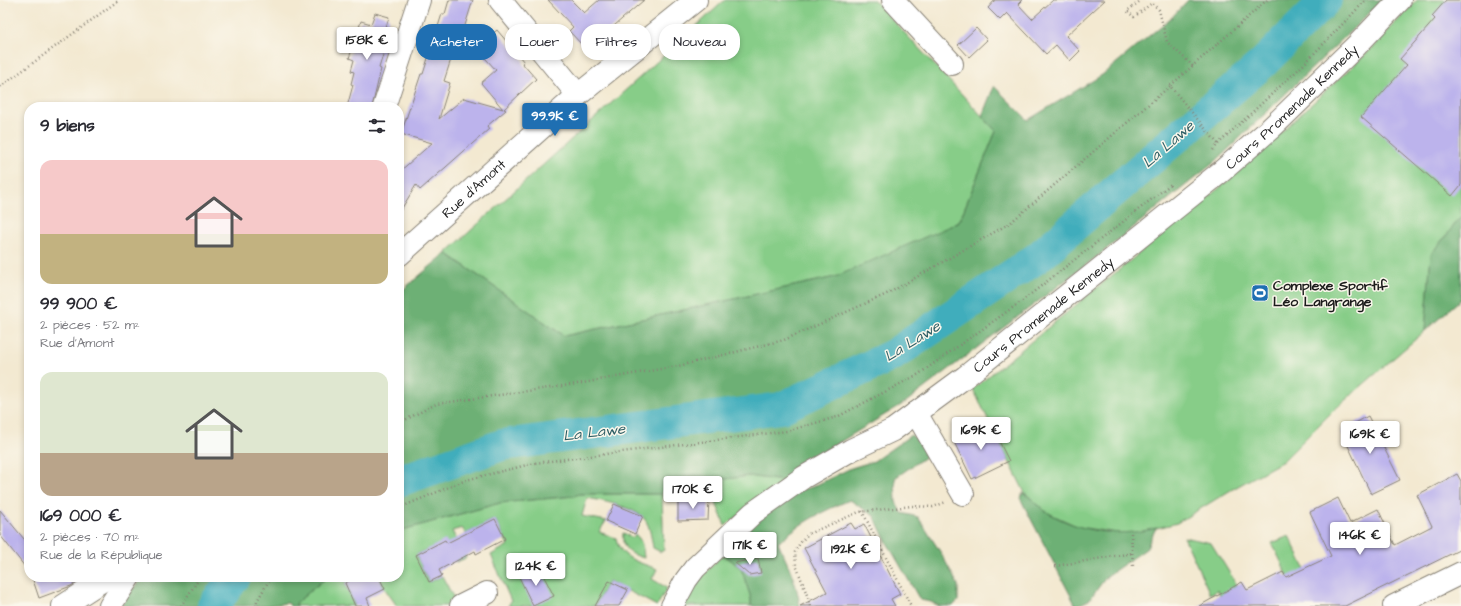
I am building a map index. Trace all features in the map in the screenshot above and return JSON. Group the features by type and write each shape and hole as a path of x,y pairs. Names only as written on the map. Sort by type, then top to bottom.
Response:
{"street":[{"path":"386,102 419,0"},
{"path":"500,0 578,95"},
{"name":"Rue d'Amont","path":"404,251 578,95 696,0"},
{"path":"893,0 952,64"},
{"name":"Cours Promenade Kennedy","path":"672,606 686,580 695,568 753,513 804,477 851,450 893,430 977,367 1222,171 1324,76 1400,0"},
{"path":"916,413 963,494"},
{"path":"1394,606 1461,573"},
{"path":"46,606 72,602 101,582"},
{"path":"110,606 126,582"},
{"path":"461,606 487,593"}],"path":[{"path":"0,87 119,0"},
{"path":"404,420 436,404 577,384 660,369 784,340 889,293 1010,223 1170,86 1267,0"},
{"path":"1218,144 1302,66 1366,0"},
{"path":"1139,2 1127,11 1134,17 1152,3 1159,10 1167,42 1193,66"},
{"path":"1170,86 1212,137"},
{"path":"404,506 466,480 535,463 787,431 838,417 926,370 1022,301 1176,181"},
{"path":"811,606 796,565 795,552 800,543 808,534 862,511 912,506 934,506 963,494"},
{"path":"862,511 911,606"},
{"path":"1131,533 1133,566"},
{"path":"870,536 874,534"},
{"path":"1055,566 1132,553"},
{"path":"181,606 197,582"},
{"path":"256,606 257,601 268,582"}],"green space":[{"path":"725,0 874,0 996,131 959,222 845,275 564,336 446,253 659,60 740,60 740,24 699,24"},
{"path":"1188,0 1383,0 1216,161 1099,255 906,402 807,462 783,481 749,476 710,481 665,483 662,494 579,494 574,496 500,503 404,530 404,289 446,253 564,336 835,277 959,222 996,131 982,116 994,86 1028,120 1102,75 1173,16"},
{"name":"Complexe Sportif Léo Langrange","path":"1417,0 1461,0 1461,217 1431,254 1425,331 1335,409 1283,461 1231,490 1177,523 1141,532 1124,534 1079,527 1046,512 1025,493 973,389 1229,180 1366,54"},
{"path":"1461,217 1461,299 1425,331 1431,254"},
{"path":"911,435 918,440 926,452 925,457 895,478 896,502 902,513 918,517 941,553 958,585 958,601 953,606 939,606 931,602 920,600 886,541 874,516 850,500 812,518 794,529 778,543 789,566 800,606 751,606 751,598 741,568 723,554 758,518 795,491 812,487 851,468 874,461"},
{"path":"749,476 783,481 725,526 714,498 710,481"},
{"path":"1023,493 1047,512 1060,519 1086,528 1114,533 1128,533 1156,528 1146,549 1107,576 1089,600 1076,606 1020,498"},
{"path":"579,494 662,494 664,550 661,552 653,548 647,523 637,513 630,509 587,498 582,516 606,521 599,532 616,538 622,551 631,559 657,569 652,579 667,588 657,606 609,581 595,606 508,606 511,601 491,555 508,545 495,519 466,534 462,528 452,531 466,558 456,562 445,541 416,555 429,582 442,576 456,602 448,606 397,606 382,582 404,582 404,530 500,503 574,496"},
{"path":"623,533 633,538 635,534 640,539 644,558 631,553 625,547 623,543"},
{"path":"1289,536 1311,581 1294,589 1272,543"},
{"path":"1184,537 1211,543 1237,585 1220,595 1218,590 1210,594"},
{"path":"723,554 741,568 751,598 751,606 682,606 698,581"},
{"path":"138,582 321,582 296,603 297,606 290,606 288,603 264,606 120,606"},
{"path":"321,582 347,582 345,583 355,606 297,606 296,603"}],"building":[{"path":"449,0 473,0 465,24 439,24 442,14 445,14"},
{"path":"548,0 571,0 584,13 599,0 644,0 616,24 581,24 581,44 573,35 573,24 570,24"},
{"path":"995,0 1022,0 1018,4 1032,19 1053,0 1105,0 1066,36 1080,51 1070,61 1056,45 1046,54 1007,13 1000,20 988,8"},
{"path":"1446,0 1461,0 1461,185 1452,196 1361,117 1407,65 1400,59 1435,19 1432,16"},
{"path":"375,13 389,17 382,41 387,42 379,68 381,69 373,102 348,102 353,85 351,84 354,72 351,71 354,60 349,58 361,21 371,24"},
{"path":"976,28 987,40 969,57 958,45"},
{"path":"497,30 505,39 505,60 522,60 524,62 522,63 536,79 504,109 506,110 487,126 489,129 420,190 416,185 404,205 404,168 432,143 404,135 404,125 421,74 423,74 427,60 451,60 444,81 450,83 439,119 464,98 503,109 481,83 496,70 487,60 497,60"},
{"path":"1368,416 1400,480 1371,494 1341,431"},
{"path":"990,423 1009,461 972,479 954,442"},
{"path":"1457,474 1461,481 1461,549 1345,606 1199,606 1242,582 1247,590 1283,572 1286,577 1331,556 1310,512 1338,498 1350,523 1378,509 1395,545 1432,526 1417,495"},
{"path":"678,499 709,499 708,520 678,521"},
{"path":"614,504 643,516 635,534 606,521"},
{"path":"0,510 24,539 24,566 0,535"},
{"path":"495,519 505,539 476,554 475,551 439,570 442,576 429,582 416,555 445,540 447,543"},
{"path":"851,523 855,529 864,524 900,594 891,599 895,606 800,606 827,592 804,548"},
{"path":"758,558 761,573 749,575 735,563"},
{"path":"539,567 554,596 533,606 519,577"},
{"path":"609,581 628,590 619,606 595,606"},
{"path":"34,582 77,582 71,586 39,598"},
{"path":"382,582 385,589 367,598 370,606 355,606 345,583"}],"waterway":[{"name":"La Lawe","path":"404,479 502,445 781,408 893,355 1037,258 1263,63 1326,0"},
{"name":"La Lawe","path":"213,606 231,582"}],"place":[{"name":"Complexe Sportif Léo Langrange","path":"1260,293"}]}
